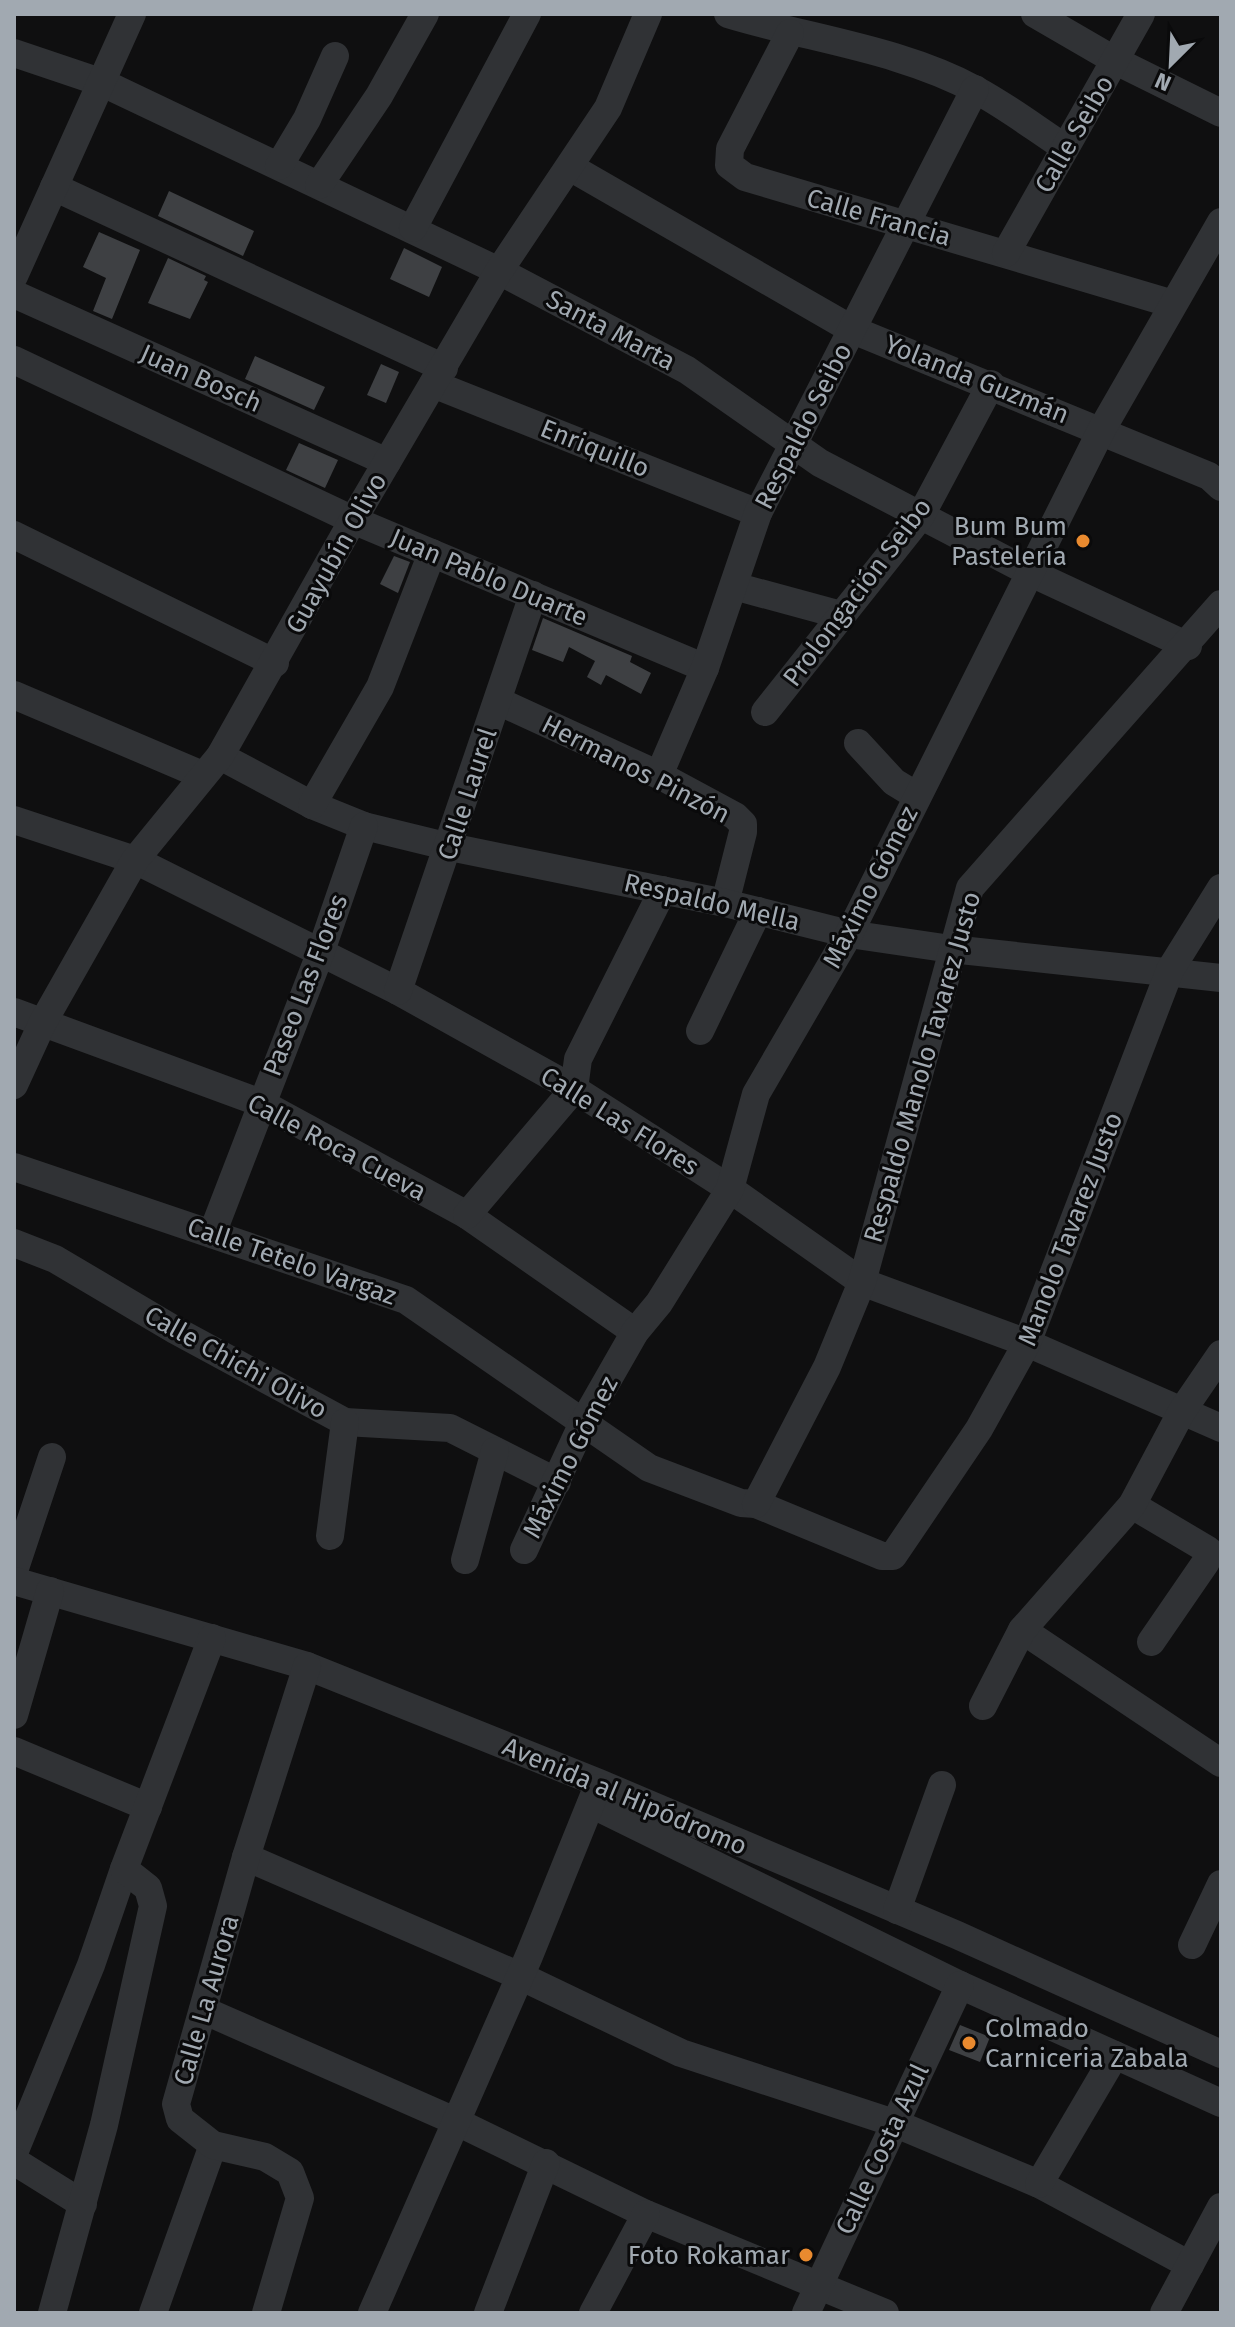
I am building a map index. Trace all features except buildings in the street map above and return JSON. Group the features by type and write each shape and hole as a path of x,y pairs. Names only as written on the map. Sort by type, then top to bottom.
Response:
{"street":[{"path":"14,276 132,14"},
{"path":"319,185 379,96 425,14"},
{"path":"413,228 527,14"},
{"name":"Guayubín Olivo","path":"14,1085 42,1024 135,860 211,766 275,663 353,520 499,271 608,108 648,14"},
{"path":"728,14 790,33 890,55 975,89 1064,147"},
{"path":"1035,14 1116,61 1221,113"},
{"name":"Calle Seibo","path":"1006,253 1141,14"},
{"name":"Calle Francia","path":"790,33 730,149 729,165 745,177 1173,304"},
{"name":"Santa Marta","path":"14,53 103,83 499,271 687,370 820,463 1029,572 1188,646"},
{"path":"279,166 307,119 335,56"},
{"name":"Respaldo Seibo","path":"659,775 705,668 758,513 975,89"},
{"name":"Yolanda Guzmán","path":"570,167 853,330 1102,429 1209,476 1221,487"},
{"name":"Enriquillo","path":"54,187 438,376 758,513"},
{"name":"Máximo Gómez","path":"524,1550 583,1423 635,1332 659,1303 730,1189 756,1094 849,934 1102,429 1221,222"},
{"name":"Juan Bosch","path":"14,294 387,462"},
{"name":"Juan Pablo Duarte","path":"14,360 353,520 705,668"},
{"name":"Prolongación Seibo","path":"765,712 920,517 991,384"},
{"path":"14,535 275,663"},
{"path":"312,805 380,687 432,553"},
{"path":"734,586 841,615"},
{"name":"Calle Laurel","path":"398,991 450,847 533,595"},
{"name":"Respaldo Manolo Tavarez Justo","path":"756,1504 827,1367 862,1282 970,888 1188,646 1221,604"},
{"name":"Respaldo Mella","path":"14,695 211,766 364,826 450,847 725,903 849,934 951,949 1170,970 1221,978"},
{"name":"Hermanos Pinzón","path":"498,701 659,775 735,816 743,824 725,903"},
{"path":"858,743 894,782 917,796"},
{"name":"Calle Las Flores","path":"14,820 135,860 398,991 574,1089 730,1189 862,1282 1027,1343 1221,1428"},
{"name":"Paseo Las Flores","path":"212,1234 320,954 364,826"},
{"name":"Manolo Tavarez Justo","path":"893,1556 979,1429 1027,1343 1170,970 1221,888"},
{"path":"467,1215 574,1089 578,1059 663,890"},
{"path":"700,1031 758,911"},
{"name":"Calle Roca Cueva","path":"14,1012 261,1103 467,1215 635,1332"},
{"name":"Calle Tetelo Vargaz","path":"14,1167 406,1300 649,1468 741,1503 756,1504 882,1556 893,1556"},
{"name":"Calle Chichi Olivo","path":"14,1243 55,1259 175,1330 345,1422 450,1428 557,1482"},
{"path":"983,1706 1022,1630 1132,1505 1182,1411 1221,1354"},
{"path":"330,1536 345,1422"},
{"path":"465,1560 495,1451"},
{"path":"14,1571 52,1457"},
{"path":"1132,1505 1208,1550 1206,1562 1151,1642"},
{"name":"Avenida al Hipódromo","path":"14,1581 307,1666 595,1793 897,1910 1221,2054"},
{"path":"14,1715 50,1591"},
{"path":"1022,1630 1221,1763"},
{"path":"14,2153 91,1965 212,1638"},
{"name":"Calle La Aurora","path":"266,2313 300,2198 290,2172 265,2157 213,2145 180,2119 176,2112 246,1857 307,1666"},
{"path":"14,1751 148,1807"},
{"path":"897,1910 942,1785"},
{"path":"372,2313 520,1976 595,1793 960,1985 1221,2103"},
{"path":"246,1857 520,1976 681,2053 894,2123 1039,2184 1190,2265"},
{"path":"52,2313 83,2204 153,1906 148,1888 124,1869"},
{"path":"1192,1945 1221,1884"},
{"path":"998,2003 1016,1984 1023,1964"},
{"name":"Calle Costa Azul","path":"806,2313 960,1985"},
{"path":"203,2010 455,2121 646,2214 819,2282 885,2313"},
{"path":"1039,2184 1115,2055"},
{"path":"153,2313 213,2145"},
{"path":"14,2161 83,2204"},
{"path":"488,2313 546,2163"},
{"path":"1164,2313 1221,2207"},
{"path":"593,2313 646,2214"}],"place":[{"name":"Bum Bum Pastelería","path":"1083,541"},
{"name":"Colmado Carniceria Zabala","path":"969,2043"},
{"name":"Foto Rokamar","path":"806,2255"}]}
